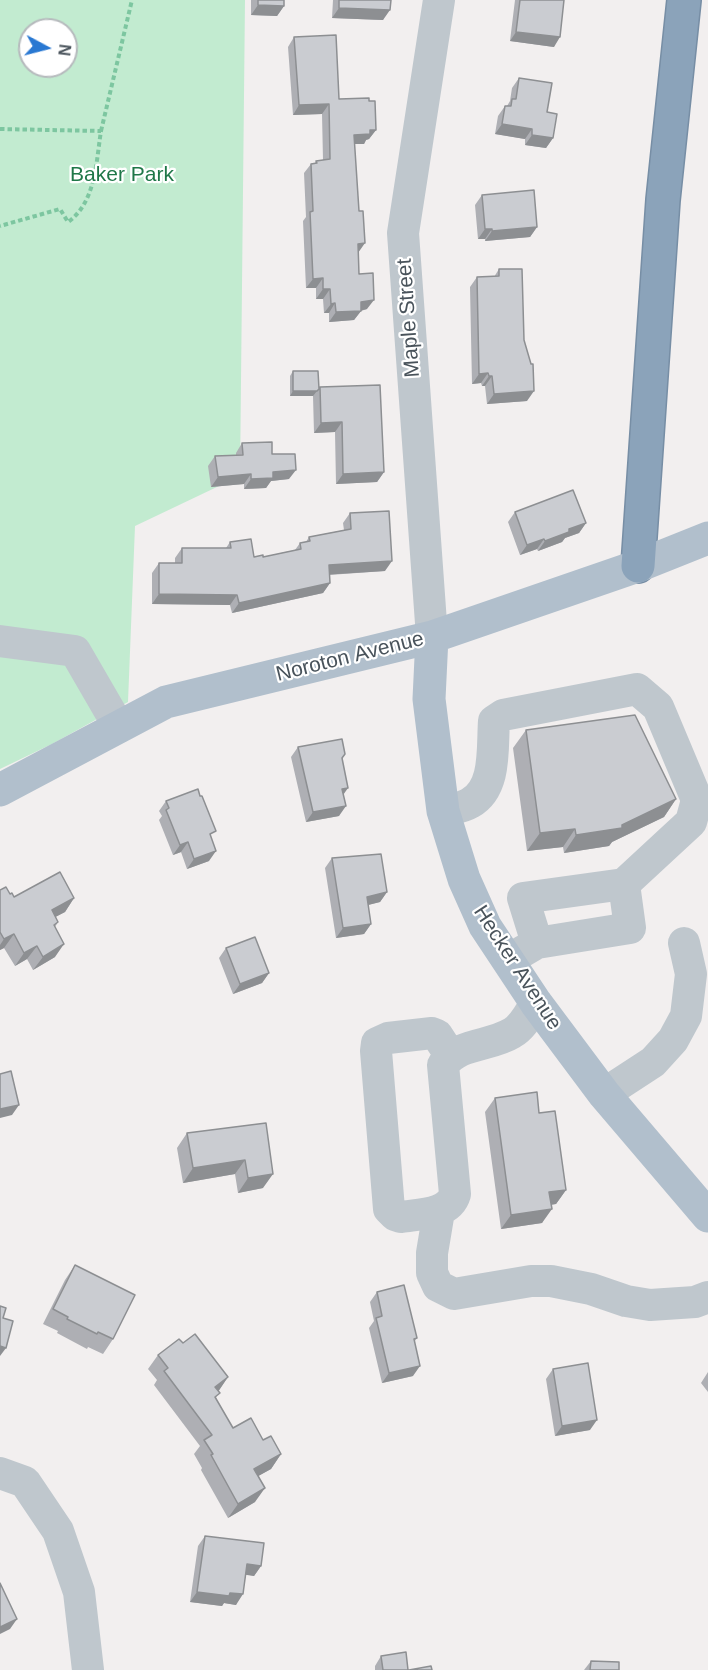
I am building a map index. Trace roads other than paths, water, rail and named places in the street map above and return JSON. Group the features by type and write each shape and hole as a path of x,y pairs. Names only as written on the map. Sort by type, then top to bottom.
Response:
{"highway":[{"path":"638,566 663,200 684,0"}],"main road":[{"name":"Noroton Avenue","path":"3,781 119,727 166,702 432,638 638,566 708,538"},
{"name":"Hecker Avenue","path":"432,638 429,699 443,811 464,879 485,926 536,1003 604,1094 708,1216"}],"street":[{"name":"Maple Street","path":"432,638 403,233 439,0"},
{"path":"0,641 75,651 119,727"},
{"path":"443,811 469,804 482,794 489,779 494,721 502,715 637,688 658,707 697,800 691,822 624,884 523,898 537,943"},
{"path":"507,960 537,943 630,928 624,884"},
{"path":"604,1094 653,1062 674,1040 686,1016 690,974 684,944"},
{"path":"450,1055 437,1035 432,1034 388,1038 377,1043 375,1051 389,1209 401,1217 439,1211 453,1199 455,1194 443,1065 450,1055 498,1040 512,1033 520,1027 536,1003"},
{"path":"439,1211 432,1253 432,1273 438,1286 454,1294 531,1281 551,1281 591,1289 626,1302 650,1305 695,1302 708,1297"},
{"path":"0,1473 25,1482 58,1531 79,1592 88,1670"}],"park label":[{"name":"Baker Park","path":"122,175"}]}
